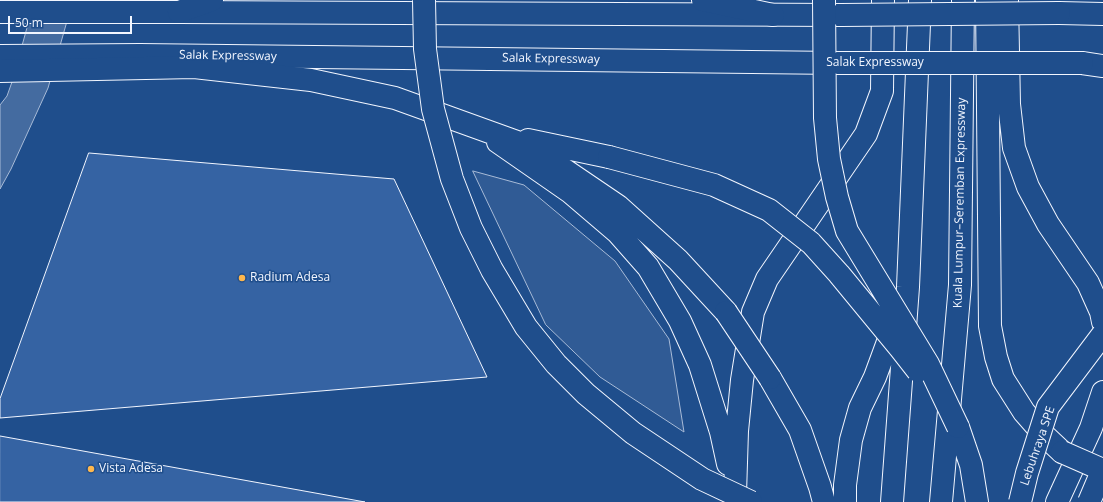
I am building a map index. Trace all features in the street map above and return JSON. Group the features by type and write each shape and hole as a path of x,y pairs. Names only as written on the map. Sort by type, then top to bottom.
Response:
{"highway":[{"path":"179,12 212,0"},
{"path":"424,0 425,49 433,109 452,179 474,235 492,270 526,327 556,364 586,394 633,433 702,479 741,499"},
{"path":"703,0 773,14"},
{"path":"824,0 825,118 829,159 839,204 847,231 928,364 958,427 971,465 977,502"},
{"path":"741,499 739,416 742,380 753,312 767,279 866,134 882,91 883,0"},
{"path":"892,502 908,288 920,0"},
{"name":"Kuala Lumpur–Seremban Expressway","path":"941,502 960,286 963,0"},
{"path":"987,0 990,326 996,357 1003,379 1024,412 1045,436 1062,452 1103,470 1089,502"},
{"path":"1007,0 1009,104 1014,148 1028,187 1048,224 1088,283 1101,312 1103,322"},
{"path":"0,12 841,15 1103,14"},
{"name":"Salak Expressway","path":"0,56 311,56 839,63 1096,64"},
{"path":"0,71 194,67 311,56"},
{"path":"194,67 319,81 394,98 531,147 618,206 678,260 726,312 770,378 800,430 824,502"},
{"path":"482,130 570,192 618,233 648,267 680,321 700,365 741,499"},
{"path":"482,130 609,157 714,185 768,210 811,243 839,274 900,348 958,427"},
{"path":"960,286 975,245 977,171 988,131"},
{"path":"845,502 845,485 850,440 860,408 875,377 908,288"},
{"name":"Lebuhraya SPE","path":"1020,502 1027,473 1048,407 1103,334"},
{"path":"1057,502 1092,428 1103,392"}],"shaded area":[{"path":"35,0 73,0 48,88 11,169 0,189 0,105 7,96 12,82"},
{"path":"473,171 524,185 615,261 669,339 684,432 600,377 546,325"}],"building":[{"name":"Radium Adesa","path":"89,153 394,179 487,377 0,418 0,399"},
{"name":"Vista Adesa","path":"0,436 365,502 0,502"}],"place":[{"name":"Radium Adesa","path":"242,278"},
{"name":"Vista Adesa","path":"91,469"}]}
